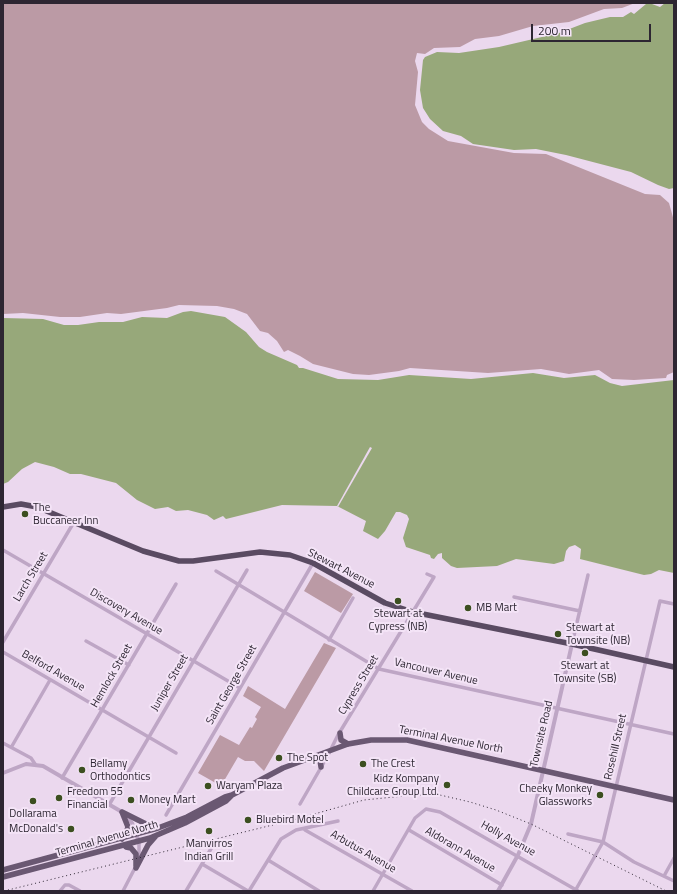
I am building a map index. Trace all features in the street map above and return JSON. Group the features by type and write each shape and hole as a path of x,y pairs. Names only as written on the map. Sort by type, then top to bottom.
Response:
{"highway":[{"name":"Stewart Avenue","path":"3,507 21,504 37,507 74,521 143,551 179,561 192,561 260,552 290,555 313,563 385,603 413,612 572,644 674,667"}],"main road":[{"path":"340,733 341,740 348,744"},
{"name":"Terminal Avenue North","path":"3,877 157,836 226,801 231,796 283,768 311,756 348,744 371,740 407,740 674,800"},
{"path":"311,756 320,760 322,767"},
{"name":"Terminal Avenue North","path":"3,870 137,835 187,817 225,796 231,796"},
{"path":"122,812 148,825 158,828"},
{"path":"122,812 128,827 122,839"},
{"path":"136,868 150,842 157,836"},
{"path":"123,846 131,848 136,854 136,868"}],"street":[{"name":"Larch Street","path":"3,642 74,521"},
{"name":"Discovery Avenue","path":"3,550 146,635 240,688"},
{"name":"Saint George Street","path":"166,815 313,563"},
{"name":"Juniper Street","path":"109,805 246,570"},
{"name":"Vancouver Avenue","path":"216,571 329,640 380,669 674,734"},
{"name":"Cypress Street","path":"300,804 340,733 380,669 434,577 427,574"},
{"name":"Townsite Road","path":"498,891 518,855 531,824 588,575"},
{"name":"Hemlock Street","path":"62,778 176,584"},
{"path":"514,597 580,611"},
{"path":"329,640 353,598"},
{"name":"Rosehill Street","path":"577,891 603,842 660,601 674,604"},
{"path":"86,641 129,665"},
{"name":"Belford Avenue","path":"3,652 176,753"},
{"path":"12,746 50,680"},
{"path":"3,743 12,746 31,758 35,764"},
{"path":"3,773 26,764 43,766 122,812 132,823 137,835 140,857 136,868 123,891"},
{"name":"Holly Avenue","path":"409,830 416,818 426,809 440,812 518,855 577,891"},
{"path":"202,864 249,891 281,839 288,833 338,822"},
{"name":"Arbutus Avenue","path":"305,830 412,891"},
{"path":"373,891 409,830"},
{"name":"Aldorann Avenue","path":"409,830 502,885"},
{"path":"568,834 603,842 634,862 674,881"},
{"path":"186,891 212,847"},
{"path":"664,876 674,858"},
{"path":"268,860 319,891"},
{"path":"60,891 65,885 69,885 80,891"}],"shaded area":[{"path":"3,3 635,3 622,8 604,9 569,22 533,26 499,36 475,39 460,47 434,48 425,54 417,53 415,61 418,72 415,105 422,122 429,129 448,141 514,153 546,154 645,194 660,195 669,203 674,221 674,372 667,375 666,378 634,380 612,379 599,370 569,374 541,369 488,373 410,368 369,375 353,374 313,364 288,350 284,352 277,341 268,333 260,331 247,314 234,309 217,306 179,305 121,314 107,313 80,317 60,317 23,313 3,314"},
{"path":"665,3 674,3 674,188 669,189 658,185 631,172 566,155 536,149 514,150 473,144 461,136 443,131 430,119 423,108 420,90 423,60 425,57 437,52 459,53 499,47 559,33 585,23 610,17 623,17 631,12 634,14 646,4 652,4 660,7"},
{"path":"191,311 225,317 246,332 259,347 267,352 297,365 299,368 338,379 378,380 409,375 471,379 533,373 564,378 595,375 610,383 622,386 674,380 674,573 659,570 651,574 644,575 580,559 581,549 575,545 569,547 566,551 564,561 554,564 516,559 497,566 457,568 451,566 442,558 442,553 438,554 434,559 431,558 430,555 406,547 403,538 409,519 407,515 400,512 396,512 385,531 378,539 363,531 366,521 337,506 282,505 226,519 223,516 214,520 207,515 188,510 176,511 168,507 155,509 137,500 116,483 81,474 70,474 54,467 35,462 22,469 8,482 3,484 3,318 43,319 64,325 78,325 99,322 123,322 142,317 167,318 183,312"},
{"path":"315,572 353,594 341,613 304,591"},
{"path":"324,643 336,648 264,771 254,761 245,761 238,757 221,786 198,773 220,735 239,745 250,727 252,728 257,719 255,717 261,707 243,696 248,686 285,709"}],"pier":[{"path":"370,447 372,448 338,507 337,506"}],"railway":[{"path":"4,891 293,820 364,800 414,795 440,795 496,810 531,824 666,891"}],"place":[{"name":"The Buccaneer Inn","path":"25,514"},
{"name":"Stewart at Cypress (NB)","path":"398,601"},
{"name":"MB Mart","path":"468,608"},
{"name":"Stewart at Townsite (NB)","path":"558,634"},
{"name":"Stewart at Townsite (SB)","path":"585,653"},
{"name":"The Spot","path":"279,758"},
{"name":"The Crest","path":"363,764"},
{"name":"Bellamy Orthodontics","path":"82,770"},
{"name":"Kidz Kompany Childcare Group Ltd.","path":"447,785"},
{"name":"Waryam Plaza","path":"208,786"},
{"name":"Cheeky Monkey Glassworks","path":"600,795"},
{"name":"Freedom 55 Financial","path":"59,798"},
{"name":"Money Mart","path":"131,800"},
{"name":"Dollarama","path":"33,801"},
{"name":"Bluebird Motel","path":"248,820"},
{"name":"McDonald's","path":"71,829"},
{"name":"Manvirros Indian Grill","path":"209,831"}]}
